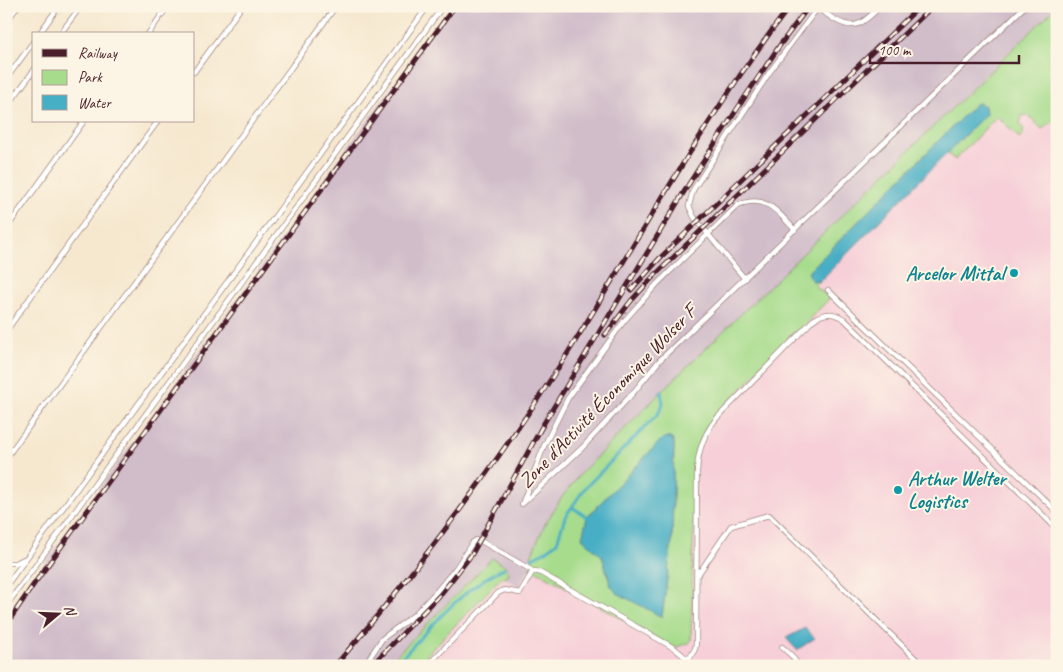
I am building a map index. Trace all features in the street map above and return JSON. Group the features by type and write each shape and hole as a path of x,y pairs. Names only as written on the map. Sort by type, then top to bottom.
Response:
{"lane":[{"path":"6,22 18,6"},
{"path":"40,32 59,6"},
{"path":"61,32 80,6"},
{"path":"149,32 168,6"},
{"path":"195,71 242,6"},
{"path":"6,458 336,6"},
{"path":"6,586 428,6"},
{"path":"6,606 443,6"},
{"path":"744,279 694,217 689,206 693,190 769,73 818,7 832,19 850,25 858,24 881,6"},
{"name":"Zone d'Activité Économique Wolser F","path":"795,230 774,208 760,201 748,201 738,205 657,284 624,321 568,398 544,446 522,504 588,441 633,393 659,361 795,230 1025,6"},
{"path":"6,79 32,44"},
{"path":"6,108 32,73"},
{"path":"6,228 83,122"},
{"path":"6,330 157,122"},
{"path":"828,290 1057,512"},
{"path":"689,659 696,643 698,458 704,437 723,412 822,313 834,313 844,320 1057,529"},
{"path":"697,577 731,526 769,515 923,666"},
{"path":"364,666 382,639 414,615 456,568 472,543 476,540 637,626 674,648 696,666"},
{"path":"6,563 16,563 25,558"},
{"path":"428,666 498,593 510,590 520,594 531,570"},
{"path":"782,647 799,666"}],"shaded area":[{"path":"451,6 1056,6 661,392 581,473 562,497 544,526 531,556 533,562 519,586 505,578 509,575 482,567 386,666 6,666 6,617 11,609"},
{"path":"975,104 997,116 1020,139 1024,130 1020,124 1022,115 1029,116 1042,129 1057,121 1057,666 416,666 503,577 519,586 529,569 539,572 674,648 689,644 691,641 695,458 705,429 713,418 830,298 815,286"}],"green space":[{"path":"1057,6 1057,94 1053,98 1057,102 1057,121 1042,129 1029,116 1022,115 1020,124 1024,130 1020,139 997,116 955,160 947,153 986,114 815,282 820,281 815,286 830,298 713,418 707,427 695,458 691,641 674,648 539,572 529,569 533,562 531,556 544,526 562,497 581,473 661,392","holes":["672,439 674,443 672,541 662,617 611,586 602,556"]},
{"path":"492,558 507,567 509,575 505,578 502,577 416,666 386,666"}],"water":[{"path":"979,103 985,106 986,114 820,281 812,281 808,275 809,271 975,104"},
{"path":"667,437 672,439 674,443 672,541 662,617 617,593 611,586 602,556 582,538 587,517 662,439"},
{"path":"805,628 815,638 797,650 786,638"}],"waterway":[{"path":"532,558 546,551 557,542 565,517 585,488 658,414 663,404 661,392"},
{"path":"572,507 587,517"},
{"path":"394,666 459,599 473,587 504,568"}],"railway":[{"path":"6,625 455,6"},
{"path":"335,666 426,555 511,439 564,359 729,91 790,6"},
{"path":"371,666 440,595 472,554 544,423 690,182 780,45 809,6"},
{"path":"631,290 660,258 920,6"},
{"path":"605,335 631,301 653,277 933,6"}],"place":[{"name":"Arcelor Mittal","path":"1014,273"},
{"name":"Arthur Welter Logistics","path":"898,490"}]}
